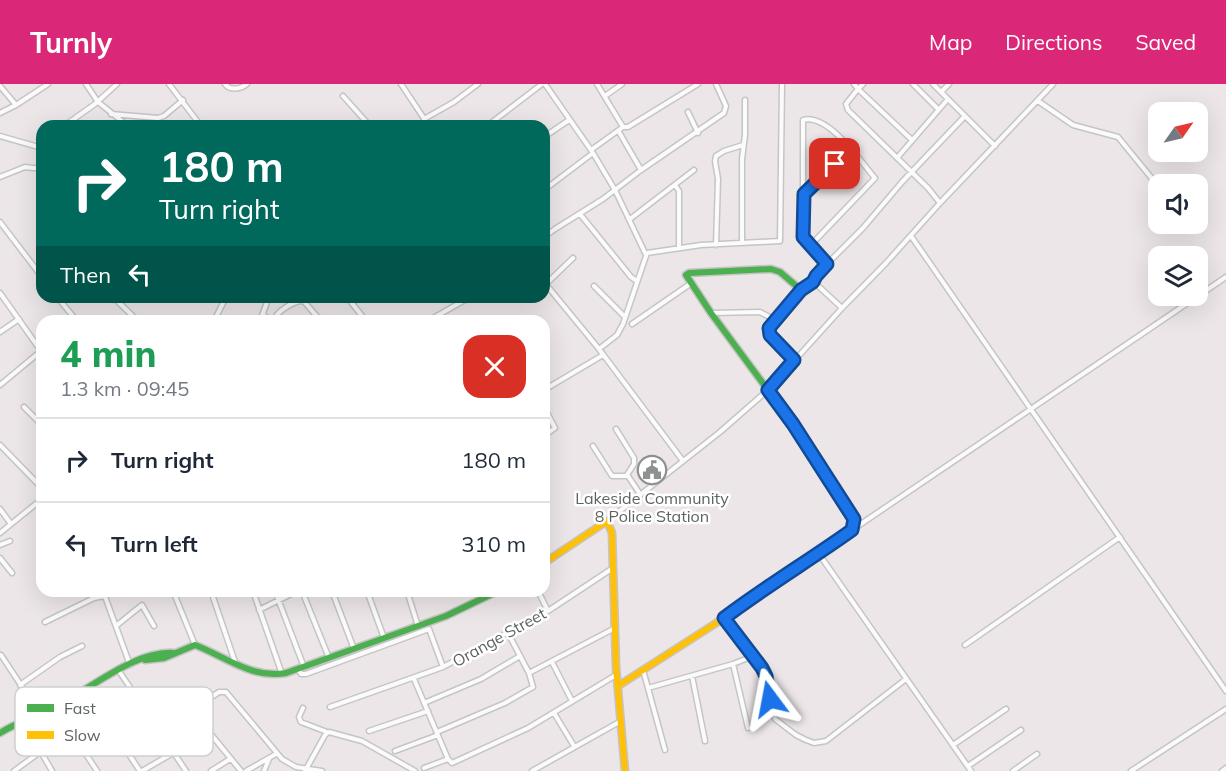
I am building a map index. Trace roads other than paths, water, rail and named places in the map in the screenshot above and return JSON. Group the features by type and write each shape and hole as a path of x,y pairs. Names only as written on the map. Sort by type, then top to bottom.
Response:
{"street":[{"path":"0,112 16,105 48,84"},
{"path":"86,84 98,102 120,120"},
{"path":"72,120 98,102 117,84"},
{"path":"169,84 197,120"},
{"path":"225,84 227,87 234,88 244,87 247,84"},
{"path":"401,84 424,118 454,102 478,84"},
{"path":"495,120 543,84 592,152 615,190 646,255"},
{"path":"597,84 641,170"},
{"path":"604,96 622,84"},
{"path":"550,185 621,129 628,127 698,84"},
{"path":"550,233 615,190 726,110 716,84"},
{"path":"599,349 617,334 646,255 650,251 742,242 780,241 782,84"},
{"path":"854,84 912,140"},
{"path":"863,84 846,104 848,110 940,203"},
{"path":"913,84 938,110"},
{"path":"933,84 995,146"},
{"path":"941,92 949,84"},
{"path":"550,559 607,521 720,432 768,390 940,203 1038,101 1050,85"},
{"path":"0,86 16,105"},
{"path":"343,96 365,120"},
{"path":"897,158 948,99"},
{"path":"111,114 158,118 164,116 183,100"},
{"path":"742,242 745,100"},
{"path":"1038,101 1073,125 1118,137 1148,174"},
{"path":"688,112 698,132"},
{"path":"794,360 768,331 775,320 801,290 813,282 816,276 965,116"},
{"path":"810,246 875,178 850,148 829,128 809,118 803,120 803,237 810,246 827,264"},
{"path":"550,133 569,120"},
{"path":"0,136 36,146"},
{"path":"716,245 718,179 715,167 716,156 743,145"},
{"path":"804,194 850,148"},
{"path":"0,177 25,167 36,169"},
{"path":"630,219 694,170"},
{"path":"675,185 679,190 679,247"},
{"path":"580,214 636,281"},
{"path":"0,222 2,229 36,270"},
{"path":"911,236 1226,691"},
{"path":"550,279 573,258"},
{"path":"801,290 780,272 771,269 686,275 690,284 793,424 854,519 852,530"},
{"path":"618,686 724,618 768,585 819,554 1226,277"},
{"path":"813,282 842,308"},
{"path":"632,324 690,284"},
{"path":"594,286 625,317"},
{"path":"550,289 599,349 683,461"},
{"path":"0,293 36,343"},
{"path":"62,303 72,315"},
{"path":"118,303 131,315"},
{"path":"263,315 267,303"},
{"path":"275,315 292,303"},
{"path":"305,303 316,315"},
{"path":"352,303 361,315"},
{"path":"438,315 460,303"},
{"path":"711,313 760,312 775,320"},
{"path":"0,332 19,319"},
{"path":"550,386 603,355"},
{"path":"0,385 36,356"},
{"path":"24,407 36,419"},
{"path":"550,419 555,428 550,432"},
{"path":"616,429 635,462 627,475"},
{"path":"0,445 36,482"},
{"path":"593,447 612,476 627,475"},
{"path":"627,475 640,494"},
{"path":"0,533 36,504"},
{"path":"0,509 11,524"},
{"path":"607,521 612,533 617,675 625,771"},
{"path":"965,645 1120,537"},
{"path":"0,545 10,541"},
{"path":"819,554 970,769 1021,730"},
{"path":"0,558 12,573"},
{"name":"Orange Street","path":"330,707 443,667 548,611 614,567"},
{"path":"105,597 130,665"},
{"path":"175,597 195,645"},
{"path":"213,597 235,662"},
{"path":"255,597 282,674"},
{"path":"277,597 301,668 301,674 306,675 428,626 487,597"},
{"path":"259,609 284,597"},
{"path":"304,597 329,658"},
{"path":"334,597 354,649"},
{"path":"369,597 384,638"},
{"path":"409,597 418,626"},
{"path":"541,597 548,611"},
{"path":"45,622 94,598"},
{"path":"116,626 142,605 154,626"},
{"path":"724,618 766,676 775,719 795,735 814,743 826,741 906,679"},
{"path":"91,687 130,665 161,653 170,651 174,653 195,645 266,675 282,674 418,626 428,626"},
{"path":"428,626 443,667"},
{"path":"529,674 615,627"},
{"path":"395,751 505,703 533,687 529,674 508,633"},
{"path":"1,655 20,685 60,657 82,646"},
{"path":"424,704 481,679 520,656"},
{"path":"648,688 733,664 753,656"},
{"path":"552,662 572,702"},
{"path":"733,664 748,728"},
{"path":"118,670 129,687"},
{"path":"643,670 665,750"},
{"path":"424,768 450,761 528,728 617,675"},
{"path":"692,676 705,741"},
{"path":"414,679 455,771"},
{"path":"213,697 223,691 226,692 276,754 289,764 322,771"},
{"path":"303,708 299,717 301,722 327,732 362,741 416,771"},
{"path":"953,745 1006,709"},
{"path":"1131,771 1226,709"},
{"path":"369,731 428,711"},
{"path":"554,713 574,746"},
{"path":"532,771 621,721"},
{"path":"1,730 15,724"},
{"path":"305,769 327,732"},
{"path":"213,738 241,771"},
{"path":"246,771 276,754"},
{"path":"1013,771 1037,754"},
{"path":"14,771 35,756"},
{"path":"43,756 52,771"},
{"path":"87,756 97,771"},
{"path":"131,756 141,771 168,756"},
{"path":"175,756 186,771"},
{"path":"211,771 230,759"},
{"path":"264,771 269,759"},
{"path":"1222,771 1226,768"}],"place":[{"name":"Lakeside Community 8 Police Station","path":"652,470"}]}
